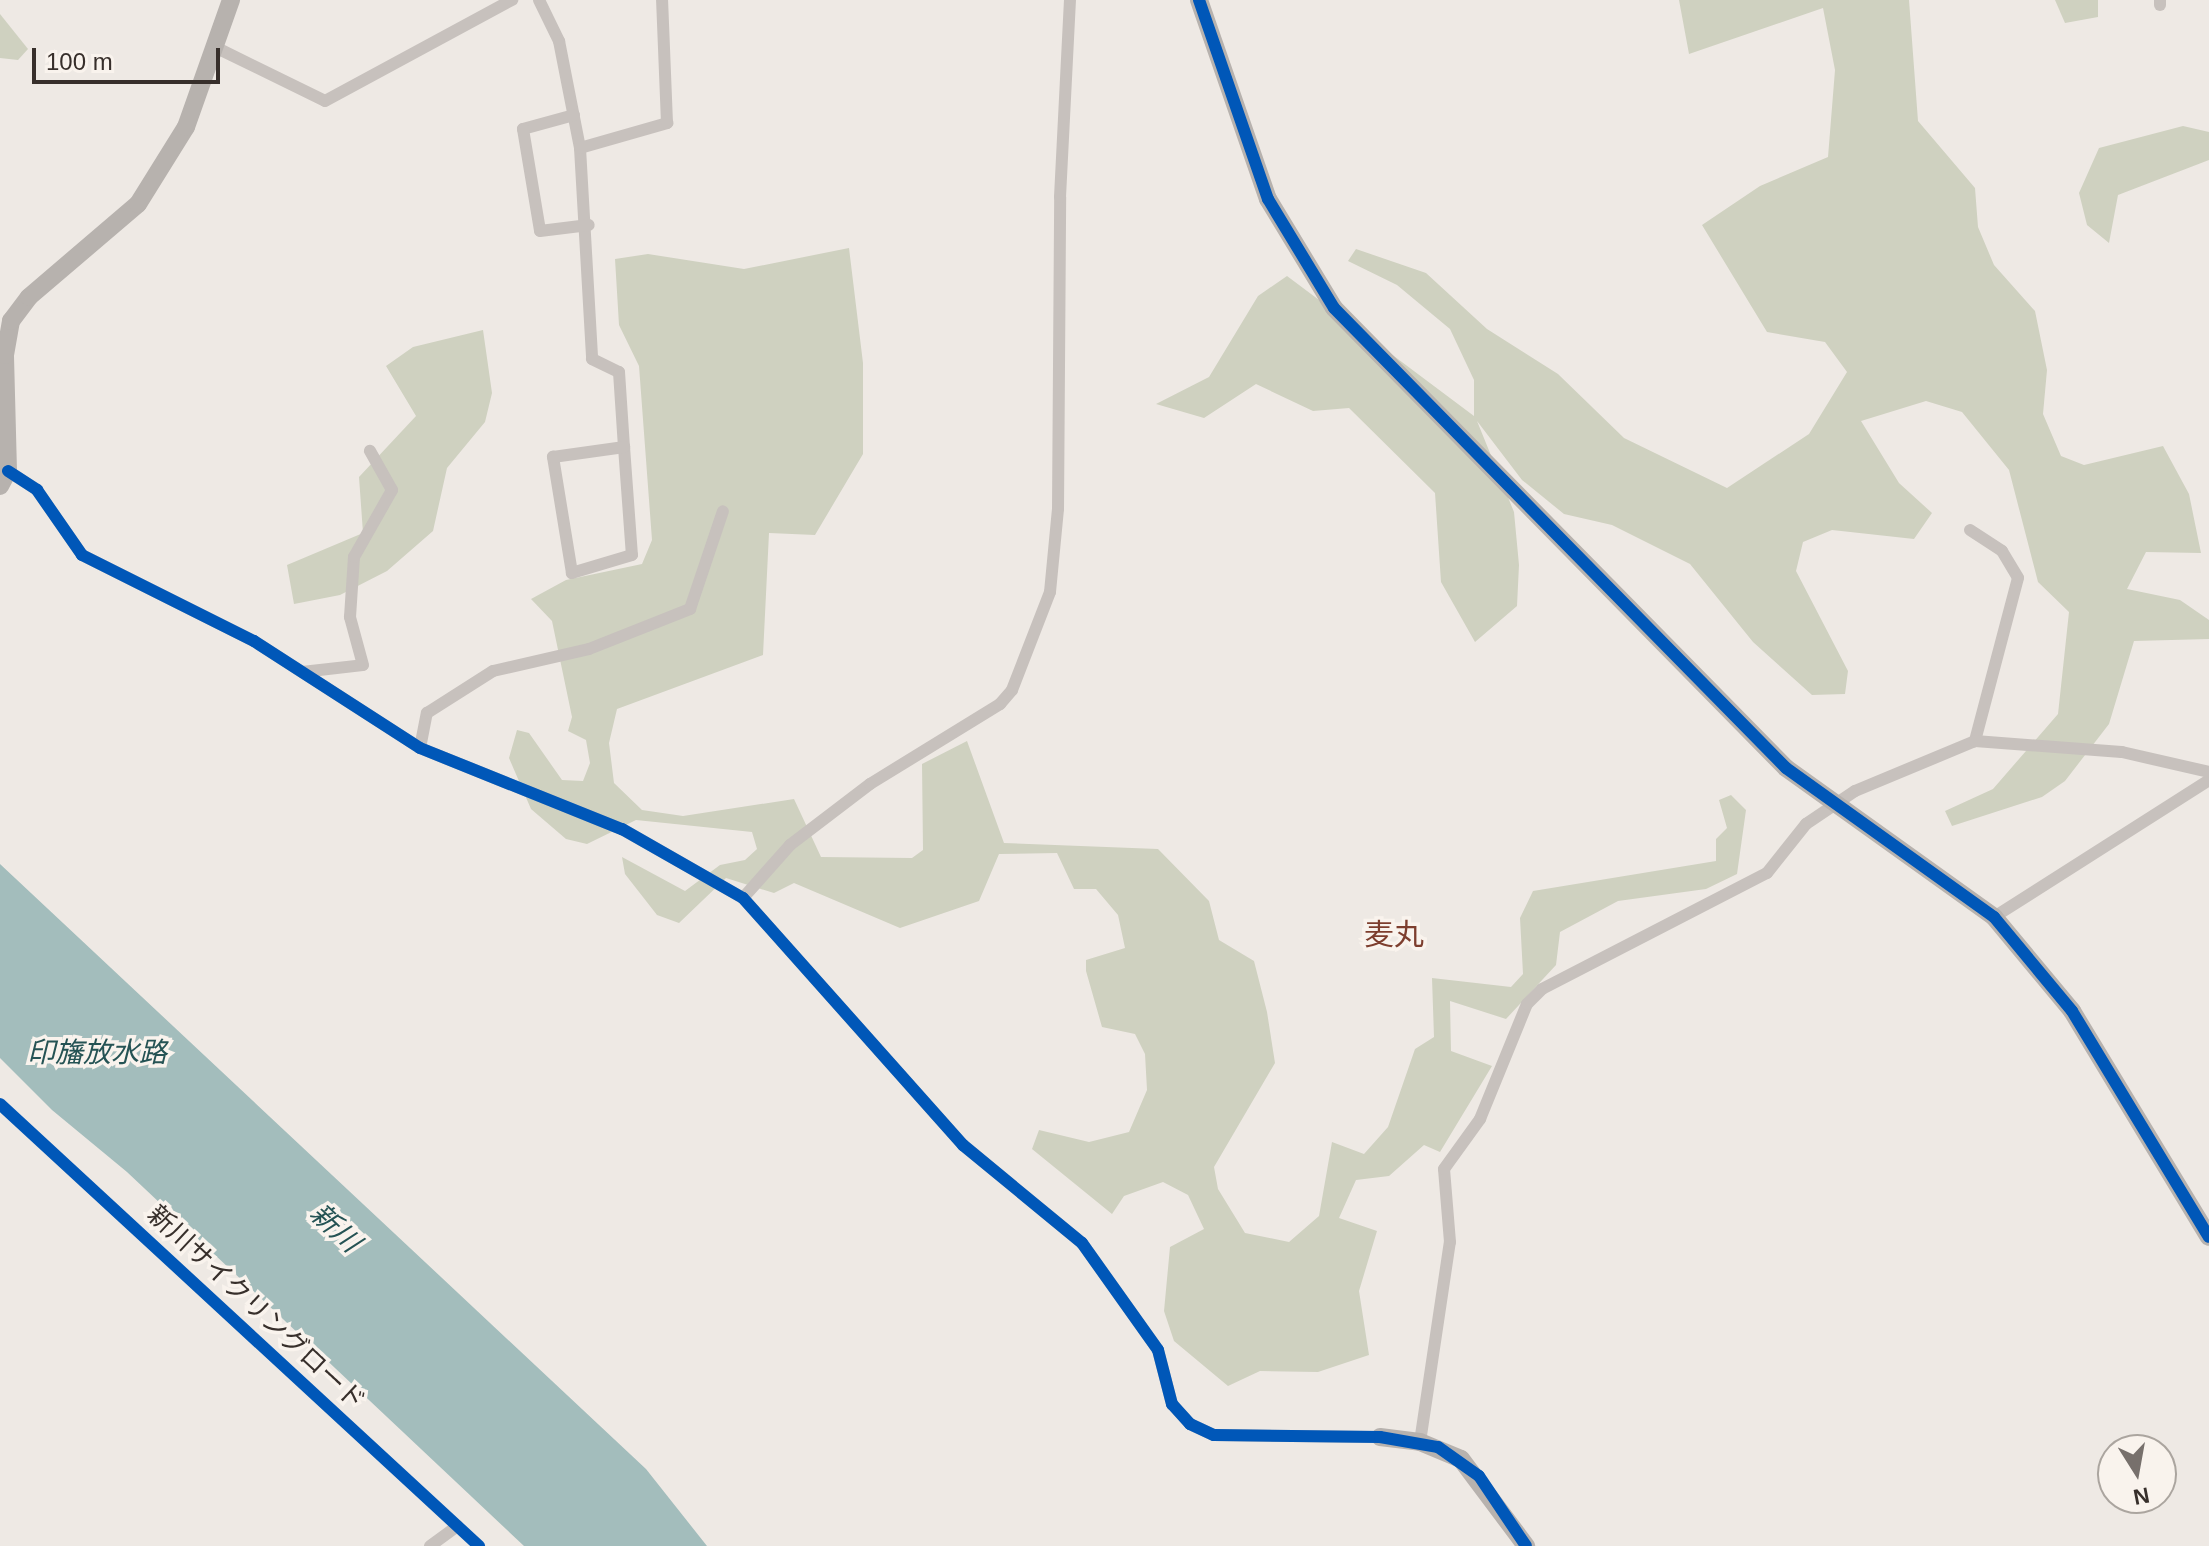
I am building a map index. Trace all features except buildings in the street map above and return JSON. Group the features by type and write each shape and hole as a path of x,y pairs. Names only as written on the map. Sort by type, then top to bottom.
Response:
{"street":[{"path":"231,0 219,49 186,127 138,204 29,297 11,321 5,355 4,479 37,490 82,555 302,672 420,748 622,829 743,898 963,1145 1082,1243 1158,1350 1175,1413 1214,1435 1380,1437 1420,1442 1479,1476 1526,1546"},
{"path":"219,49 325,101 512,0"},
{"path":"539,0 559,41 580,148 589,225 592,359 619,372 632,555 572,573 553,457 624,447"},
{"path":"580,148 667,123 662,0"},
{"path":"743,898 790,845 870,784 1000,704 1012,690 1050,592 1070,0"},
{"path":"1199,0 1268,199 1334,308 1725,710 1836,803 1994,917 2072,1011 2209,1237"},
{"path":"574,115 523,129 540,231 589,225"},
{"path":"302,672 363,665 350,617 354,557 392,490 370,451"},
{"path":"420,748 427,713 493,671 589,649 690,609 723,511"},
{"path":"1970,530 2002,551 2018,578 1975,741"},
{"path":"1420,1442 1450,1242 1444,1169 1480,1119 1527,1004 1598,957 1767,873 1806,824 1836,803 1975,741 2122,752 2209,772"},
{"path":"1994,917 2209,780"},
{"path":"430,1546 458,1526"}],"green space":[{"path":"1679,0 1909,0 1918,121 1975,188 1978,227 1994,265 2035,311 2047,370 2043,414 2061,456 2084,465 2163,446 2189,494 2201,553 2146,552 2127,589 2180,600 2209,620 2209,639 2134,641 2109,724 2065,781 2042,797 1952,826 1945,811 1993,789 2058,714 2069,612 2038,582 2009,470 1962,412 1926,401 1861,421 1899,483 1932,513 1914,539 1832,530 1803,542 1796,571 1848,671 1845,694 1812,695 1753,642 1690,564 1612,525 1564,514 1522,480 1477,421 1514,512 1519,565 1517,606 1475,642 1441,582 1435,493 1349,408 1313,411 1256,384 1204,418 1156,404 1209,377 1258,296 1287,276 1474,416 1474,380 1450,329 1397,285 1348,261 1356,249 1426,273 1487,329 1558,374 1624,438 1727,488 1809,434 1847,372 1825,342 1767,332 1702,225 1760,186 1828,157 1835,70 1823,8 1689,54"},
{"path":"2055,0 2098,0 2098,17 2065,23"},
{"path":"0,14 28,49 18,60 0,58"},
{"path":"2183,126 2209,132 2209,160 2118,195 2109,243 2087,225 2079,193 2099,148"},
{"path":"849,248 863,363 863,454 815,535 769,533 763,655 617,709 609,743 614,783 642,810 683,816 794,799 821,857 912,858 923,850 922,764 967,741 1004,843 1158,849 1209,901 1219,940 1254,961 1267,1012 1275,1063 1214,1167 1218,1189 1245,1233 1289,1242 1319,1216 1332,1142 1364,1154 1388,1127 1415,1049 1434,1037 1432,978 1511,987 1523,974 1520,918 1533,891 1716,861 1716,839 1727,828 1719,800 1731,795 1746,810 1737,874 1706,889 1618,901 1560,932 1556,965 1506,1019 1450,1001 1451,1051 1492,1066 1440,1152 1424,1145 1389,1176 1356,1180 1339,1218 1377,1231 1359,1291 1369,1355 1318,1372 1260,1371 1228,1386 1174,1341 1164,1311 1170,1247 1204,1229 1188,1195 1163,1182 1124,1196 1112,1214 1032,1149 1039,1130 1089,1142 1129,1132 1147,1090 1145,1054 1135,1034 1102,1027 1086,971 1086,960 1125,948 1118,915 1096,889 1074,889 1057,853 999,854 979,901 900,928 794,883 774,893 726,878 679,923 657,915 625,874 622,857 685,891 720,865 745,860 757,849 752,832 636,820 587,844 566,839 531,809 509,758 517,730 529,733 562,780 583,781 590,763 586,740 568,731 572,717 552,621 531,599 566,580 642,564 652,540 639,366 619,325 615,259 648,254 744,269"},
{"path":"483,330 492,393 485,422 447,468 433,531 387,571 340,595 294,604 287,565 363,533 359,477 416,416 386,366 413,347"}],"water":[{"name":"印旛放水路","path":"0,864 646,1469 707,1546 524,1546 127,1172 52,1110 0,1058"}],"cycle path":[{"path":"1199,0 1268,199 1334,308 1786,768 1994,917 2072,1011 2209,1237"},
{"path":"8,471 37,490 82,555 254,641 420,748 622,829 743,898 963,1145 1082,1243 1158,1350 1172,1404 1190,1424 1214,1435 1380,1437 1438,1447 1479,1476 1526,1546"},
{"name":"新川サイクリングロード","path":"0,1104 479,1546"}],"district":[{"name":"麦丸","path":"1394,935"}],"water label":[{"name":"新川","path":"335,1228"}]}
